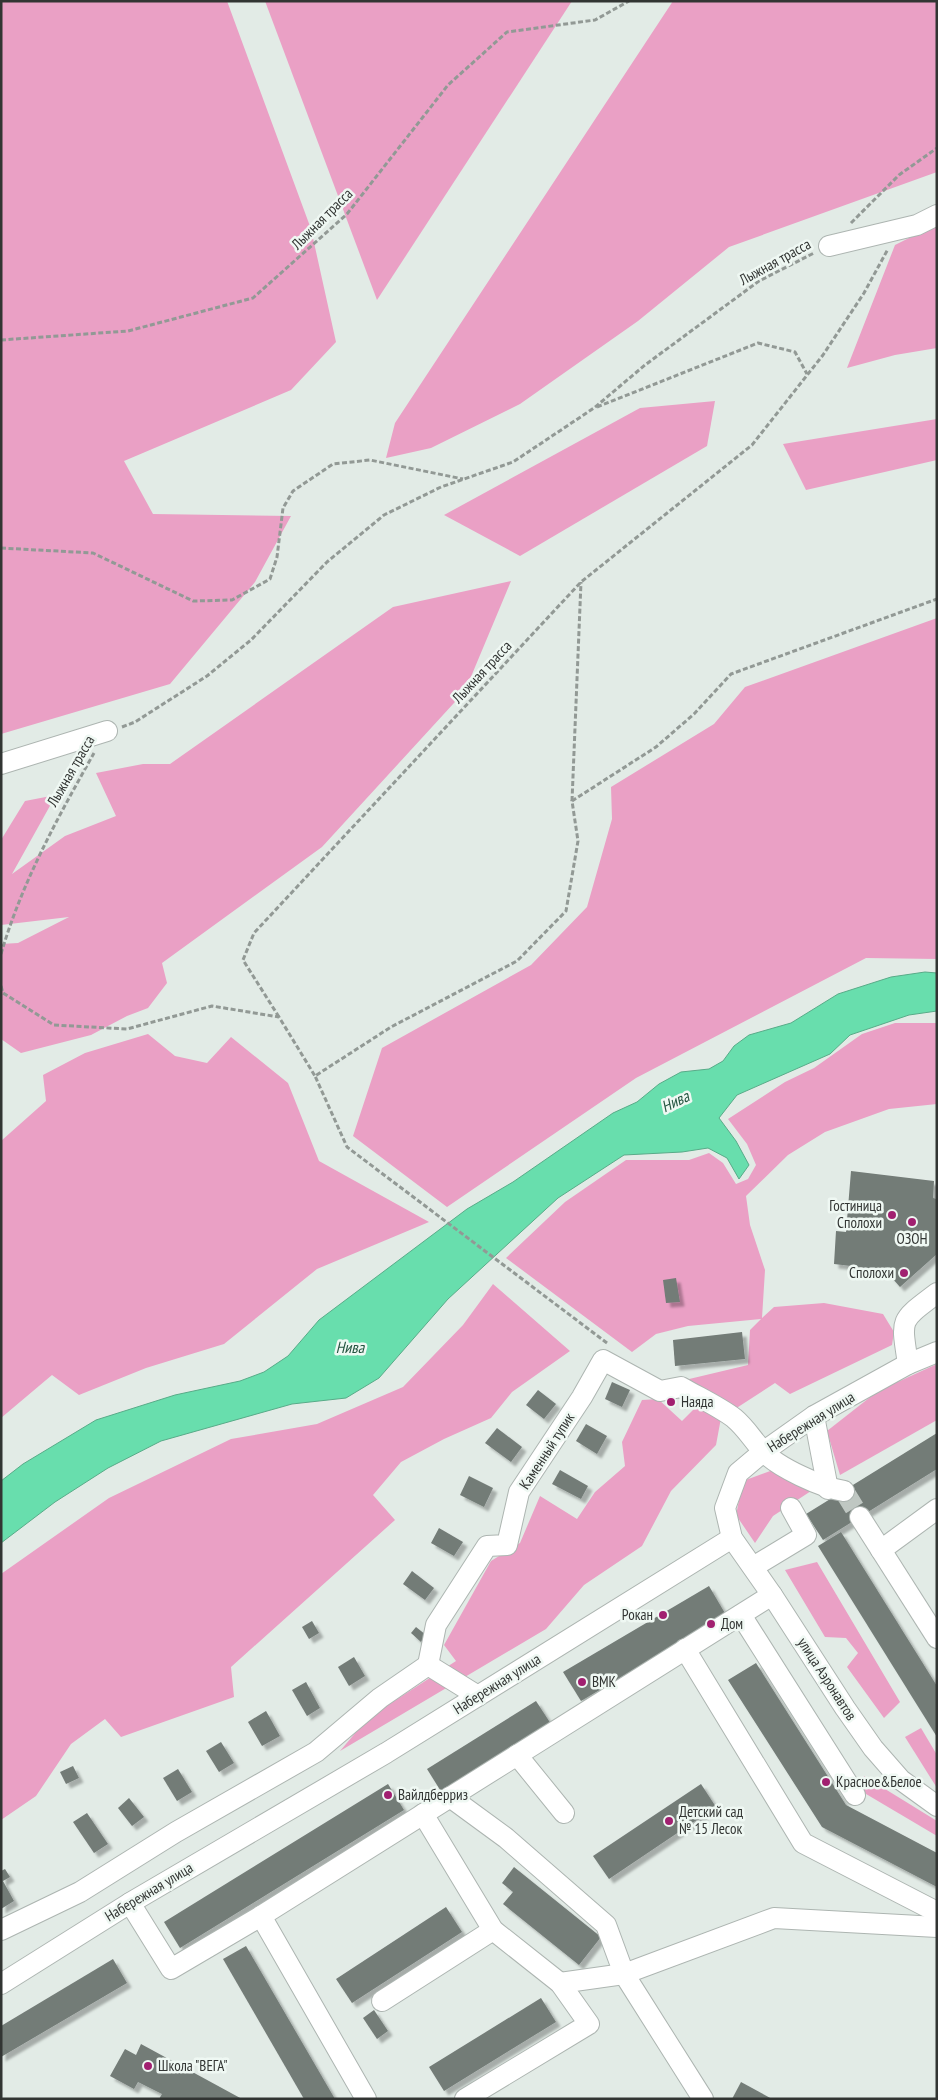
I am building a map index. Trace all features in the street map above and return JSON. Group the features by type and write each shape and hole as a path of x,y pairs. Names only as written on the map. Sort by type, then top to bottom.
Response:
{"street":[{"path":"829,246 917,225 937,215"},
{"path":"1,764 107,731"},
{"path":"908,1364 903,1327 909,1314 937,1293"},
{"name":"Набережная улица","path":"1,1984 130,1903 386,1753 732,1538 725,1508 738,1473 763,1452 814,1416 908,1364 937,1352"},
{"path":"607,1354 660,1391 681,1387 733,1418 751,1434 763,1452 797,1474 836,1490 814,1416"},
{"name":"Каменный тупик","path":"428,1665 436,1625 487,1546 507,1544 519,1492 582,1397 607,1354"},
{"path":"753,1567 806,1535 791,1508"},
{"path":"881,1550 937,1509"},
{"path":"860,1517 937,1638"},
{"name":"улица Аэронавтов","path":"732,1538 873,1748 902,1780 937,1806"},
{"path":"130,1903 170,1969 261,1916 772,1595"},
{"path":"741,1614 855,1795"},
{"path":"685,1650 803,1843 937,1912"},
{"path":"1,1930 80,1892 176,1832 316,1752 380,1698 428,1665 478,1696"},
{"path":"517,1755 564,1813"},
{"path":"450,1797 506,1838 606,1925 624,1974 703,2099"},
{"path":"423,1814 493,1930 560,1982 589,2024 465,2099"},
{"path":"261,1916 366,2099"},
{"path":"560,1982 624,1974 774,1918 937,1927"},
{"path":"382,2001 493,1930"}],"path":[{"name":"Лыжная трасса","path":"1,340 128,331 253,298 347,214 448,85 507,32 595,20 629,1"},
{"path":"850,224 899,175 937,148"},
{"name":"Лыжная трасса","path":"607,1354 347,1147 315,1076 243,960 254,933 582,582 752,445 807,374 864,293 898,229"},
{"name":"Лыжная трасса","path":"1,954 14,911 49,833 107,731 135,722 207,676 251,640 327,562 384,514 441,487 513,462 594,408 645,365 759,281 829,246"},
{"name":"Лыжная трасса","path":"594,408 758,343 795,352 807,374"},
{"path":"1,548 93,553 193,601 232,600 270,579 277,557 284,508 293,491 333,464 370,460 464,479"},
{"path":"315,1076 391,1027 517,961 566,911 578,841 572,801 582,582"},
{"path":"572,801 656,747 694,714 731,674 937,599"},
{"path":"1,986 3,993 54,1025 126,1029 212,1006 279,1017"}],"shaded area":[{"path":"1,1 227,1 311,229 336,342 291,390 124,461 153,514 291,516 255,582 170,684 1,734"},
{"path":"265,1 572,1 377,300"},
{"path":"673,1 937,1 937,172 729,247 638,321 520,404 431,448 386,458 395,423"},
{"path":"937,224 937,348 895,355 847,368 895,245"},
{"path":"715,401 707,446 520,556 444,515 640,408"},
{"path":"937,419 937,460 806,490 783,444"},
{"path":"511,581 465,691 322,847 162,963 167,983 148,1008 127,1016 91,1035 21,1053 1,1039 1,944 18,943 69,917 1,925 1,840 25,801 56,795 12,874 65,836 116,816 96,773 143,764 170,764 393,607"},
{"path":"937,618 937,959 866,958 636,1078 447,1207 353,1136 382,1048 531,965 587,907 612,819 611,787 714,724 745,687"},
{"path":"895,1023 937,1023 937,1104 889,1109 825,1132 788,1155 746,1196 750,1225 765,1270 762,1318 774,1307 824,1303 883,1314 894,1332 892,1345 790,1394 775,1383 735,1409 685,1380 748,1365 750,1330 761,1319 688,1326 656,1334 632,1352 506,1258 565,1202 626,1160 689,1160 709,1153 723,1163 736,1184 748,1179 756,1165 747,1144 728,1119 785,1082 814,1068 862,1034"},
{"path":"148,1034 175,1056 207,1063 231,1037 288,1083 319,1161 429,1222 317,1269 224,1344 146,1368 79,1395 52,1375 1,1418 1,1141 46,1101 43,1075 85,1053"},
{"path":"493,1284 570,1351 512,1392 491,1418 444,1439 401,1462 373,1495 395,1520 231,1667 234,1697 121,1737 105,1719 71,1744 36,1796 1,1820 1,1574 109,1498 231,1439 317,1424 403,1387 463,1325"},
{"path":"937,1364 937,1420 840,1475 827,1431 878,1391"},
{"path":"658,1399 682,1421 698,1405 721,1418 716,1445 671,1491 642,1546 584,1585 546,1629 340,1751 368,1718 456,1661 444,1645 491,1561 520,1543 540,1496 577,1519 595,1492 625,1466 622,1442 642,1400"},
{"path":"773,1470 811,1491 773,1516 755,1543 736,1515 743,1481"},
{"path":"817,1562 900,1702 884,1718 847,1667 858,1653 846,1638 825,1637 785,1570"},
{"path":"921,1728 937,1755 937,1788 905,1737"},
{"path":"864,1776 937,1821 937,1836 861,1791"}],"water":[{"name":"Нива","path":"925,972 937,973 937,1011 909,1015 850,1035 830,1054 737,1095 719,1118 736,1141 749,1165 739,1179 727,1158 708,1148 682,1152 624,1155 558,1198 448,1299 379,1378 346,1398 292,1404 161,1441 108,1468 55,1502 1,1543 1,1481 23,1464 96,1420 175,1395 240,1381 264,1372 288,1356 319,1320 467,1209 513,1182 613,1113 637,1102 659,1084 681,1072 709,1069 723,1061 734,1046 749,1035 791,1023 838,994 891,977"}],"building":[{"name":"Гостиница Сполохи","path":"851,1171 934,1181 933,1198 937,1199 937,1254 900,1287 885,1270 834,1264 836,1231 846,1232"},
{"path":"676,1278 680,1302 666,1303 663,1280"},
{"path":"742,1332 745,1359 675,1366 673,1340"},
{"path":"612,1382 630,1390 622,1407 605,1399"},
{"path":"538,1390 556,1404 544,1419 526,1405"},
{"path":"586,1424 607,1436 597,1454 576,1441"},
{"path":"497,1428 522,1447 511,1462 485,1443"},
{"path":"937,1433 937,1469 823,1540 806,1514"},
{"path":"560,1470 588,1486 581,1499 552,1484"},
{"path":"469,1476 493,1488 484,1507 460,1495"},
{"path":"439,1528 463,1542 454,1556 431,1543"},
{"path":"841,1532 937,1686 937,1737 818,1546"},
{"path":"412,1571 434,1588 425,1600 403,1584"},
{"path":"709,1586 726,1615 581,1701 563,1672"},
{"path":"312,1621 319,1633 309,1639 302,1627"},
{"path":"416,1627 426,1635 421,1642 411,1633"},
{"path":"354,1657 365,1676 349,1686 338,1667"},
{"path":"756,1663 846,1805 937,1853 937,1887 822,1827 728,1680"},
{"path":"306,1682 320,1708 307,1716 292,1690"},
{"path":"536,1701 551,1724 442,1793 427,1769"},
{"path":"266,1711 280,1736 262,1746 248,1722"},
{"path":"221,1742 234,1763 219,1772 206,1751"},
{"path":"73,1766 79,1778 66,1784 60,1772"},
{"path":"178,1769 192,1792 177,1801 163,1778"},
{"path":"388,1784 404,1810 180,1948 164,1922"},
{"path":"701,1784 716,1807 609,1879 593,1856"},
{"path":"129,1798 144,1817 132,1826 118,1808"},
{"path":"87,1813 108,1844 94,1853 73,1822"},
{"path":"514,1867 601,1937 579,1965 503,1904 513,1892 502,1883"},
{"path":"5,1869 10,1877 3,1881 14,1901 1,1909 1,1871"},
{"path":"446,1907 462,1932 352,2003 336,1979"},
{"path":"246,1946 335,2099 304,2099 223,1959"},
{"path":"113,1959 127,1983 1,2057 1,2026"},
{"path":"541,1998 556,2022 444,2091 429,2067"},
{"path":"374,2010 388,2031 377,2039 363,2018"},
{"name":"Школа \"ВЕГА\"","path":"141,2044 242,2099 159,2099 162,2094 138,2082 134,2089 110,2076 125,2049 136,2055"},
{"path":"741,2082 772,2099 732,2099"}],"tunnel":[{"path":"844,1491 860,1517"}],"place":[{"name":"Гостиница Сполохи","path":"892,1215"},
{"name":"ОЗОН","path":"912,1222"},
{"name":"Сполохи","path":"904,1273"},
{"name":"Наяда","path":"671,1402"},
{"name":"Рокан","path":"663,1615"},
{"name":"Дом","path":"711,1624"},
{"name":"ВМК","path":"582,1682"},
{"name":"Красное&Белое","path":"826,1782"},
{"name":"Вайлдберриз","path":"388,1795"},
{"name":"Детский сад № 15 Лесок","path":"669,1821"},
{"name":"Школа \"ВЕГА\"","path":"148,2066"}]}
